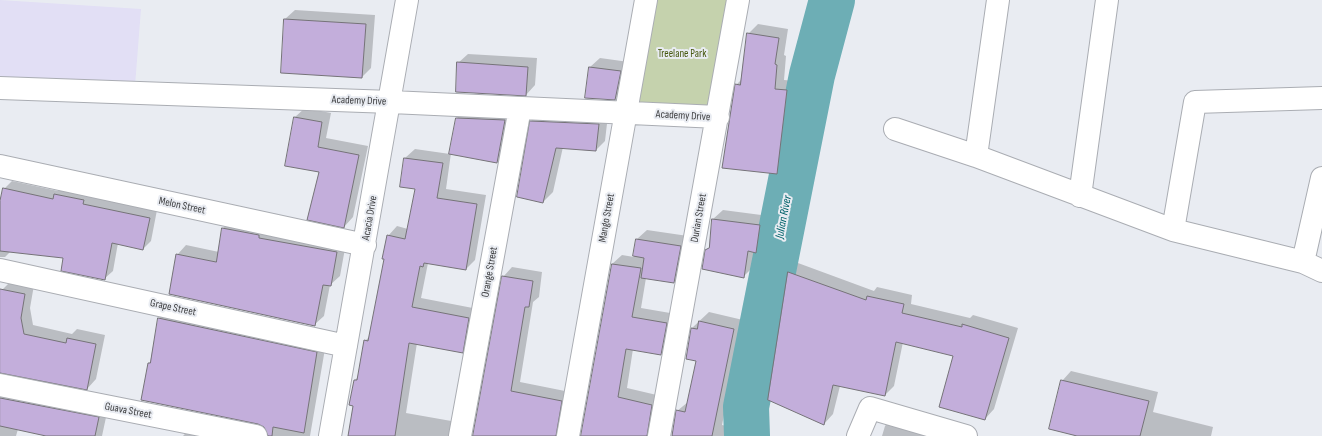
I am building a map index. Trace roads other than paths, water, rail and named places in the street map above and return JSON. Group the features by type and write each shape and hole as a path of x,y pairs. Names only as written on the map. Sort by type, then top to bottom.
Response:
{"street":[{"name":"Acacia Drive","path":"330,436 365,245 407,0"},
{"name":"Mango Street","path":"568,436 646,0"},
{"name":"Durian Street","path":"659,436 738,0"},
{"path":"976,156 998,0"},
{"path":"1080,196 1107,0"},
{"name":"Academy Drive","path":"0,88 390,102 718,117"},
{"path":"1173,230 1195,102 1322,98"},
{"name":"Orange Street","path":"460,436 520,108"},
{"path":"895,129 976,156 1173,230 1312,266 1322,178"},
{"name":"Melon Street","path":"0,166 365,245"},
{"name":"Grape Street","path":"0,270 346,346"},
{"name":"Guava Street","path":"0,385 256,436"},
{"path":"858,436 870,408 944,433 966,436"}],"waterway":[{"name":"Julian River","path":"747,436 746,407 812,75 832,0"}],"park label":[{"name":"Treelane Park","path":"682,54"}]}
